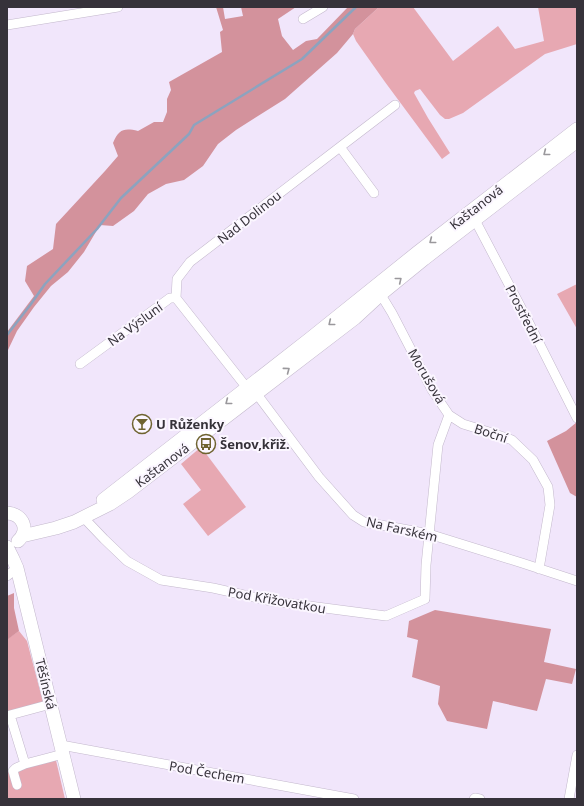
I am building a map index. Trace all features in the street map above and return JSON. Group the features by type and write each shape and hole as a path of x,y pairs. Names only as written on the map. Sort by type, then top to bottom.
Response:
{"main road":[{"name":"Kaštanová","path":"14,542 74,522 110,504 128,492 251,391 355,318 378,290 472,216 577,129"},
{"name":"Kaštanová","path":"472,216 577,141"},
{"path":"12,513 51,529"},
{"path":"12,513 24,528 14,542"},
{"name":"Těšínská","path":"14,542 12,572 51,704 74,799"}],"street":[{"path":"7,25 118,7"},
{"path":"304,19 323,7"},
{"name":"Nad Dolinou","path":"176,298 177,279 190,262 395,105"},
{"path":"340,147 374,194"},
{"name":"Prostřední","path":"472,216 525,315 577,418"},
{"name":"Morušová","path":"378,290 392,313 432,390 449,415 438,445 429,534"},
{"name":"Na Výsluní","path":"80,364 170,298 176,298 251,391"},
{"name":"Na Farském","path":"251,391 319,477 353,515 364,522 429,534 577,581"},
{"name":"Boční","path":"449,415 463,424 512,440 533,460 548,487 550,505 539,569"},
{"name":"Pod Křižovatkou","path":"83,517 127,561 161,580 213,588 271,601 386,616 425,599 429,534"},
{"path":"25,764 10,715 51,704"},
{"path":"17,784 13,771 16,768 62,750"},
{"name":"Pod Čechem","path":"62,750 354,799"},
{"path":"569,799 577,755"},
{"path":"474,799 480,799"}],"shaded area":[{"path":"216,7 223,7 225,19 243,16 241,7 296,7 278,19 282,36 293,50 306,41 317,39 348,7 379,7 355,29 353,34 337,53 285,99 236,130 218,144 203,166 184,180 166,184 148,194 134,211 113,226 100,225 84,252 68,272 51,286 17,331 8,350 7,358 7,332 34,296 25,281 27,266 53,249 56,224 118,156 113,143 117,135 122,131 138,131 154,122 163,122 167,112 167,99 171,90 169,82 222,52 220,32 223,30"},
{"path":"379,7 413,7 453,61 498,26 515,49 544,41 538,7 577,7 577,44 545,54 463,113 449,119 445,119 440,115 420,89 415,91 414,93 428,118 450,153 442,159 385,82 356,41 353,34 355,29"},
{"path":"577,284 577,329 557,294"},
{"path":"577,422 577,497 570,493 547,441 566,431"},
{"path":"201,447 246,507 208,536 183,504 201,490 181,464"},
{"path":"14,593 14,608 19,631 8,639 7,596"},
{"path":"435,610 551,629 544,662 576,669 572,684 546,679 537,711 493,701 487,729 447,721 438,704 440,686 412,677 418,640 407,637 409,621"},
{"path":"19,631 27,641 44,706 7,715 7,639"},
{"path":"55,756 65,799 8,799 7,772"}],"waterway":[{"path":"7,335 45,284 97,229 121,198 189,134 194,125 302,59 356,7"}],"place":[{"name":"U Růženky","path":"142,424"},
{"name":"Šenov,křiž.","path":"206,444"}]}
